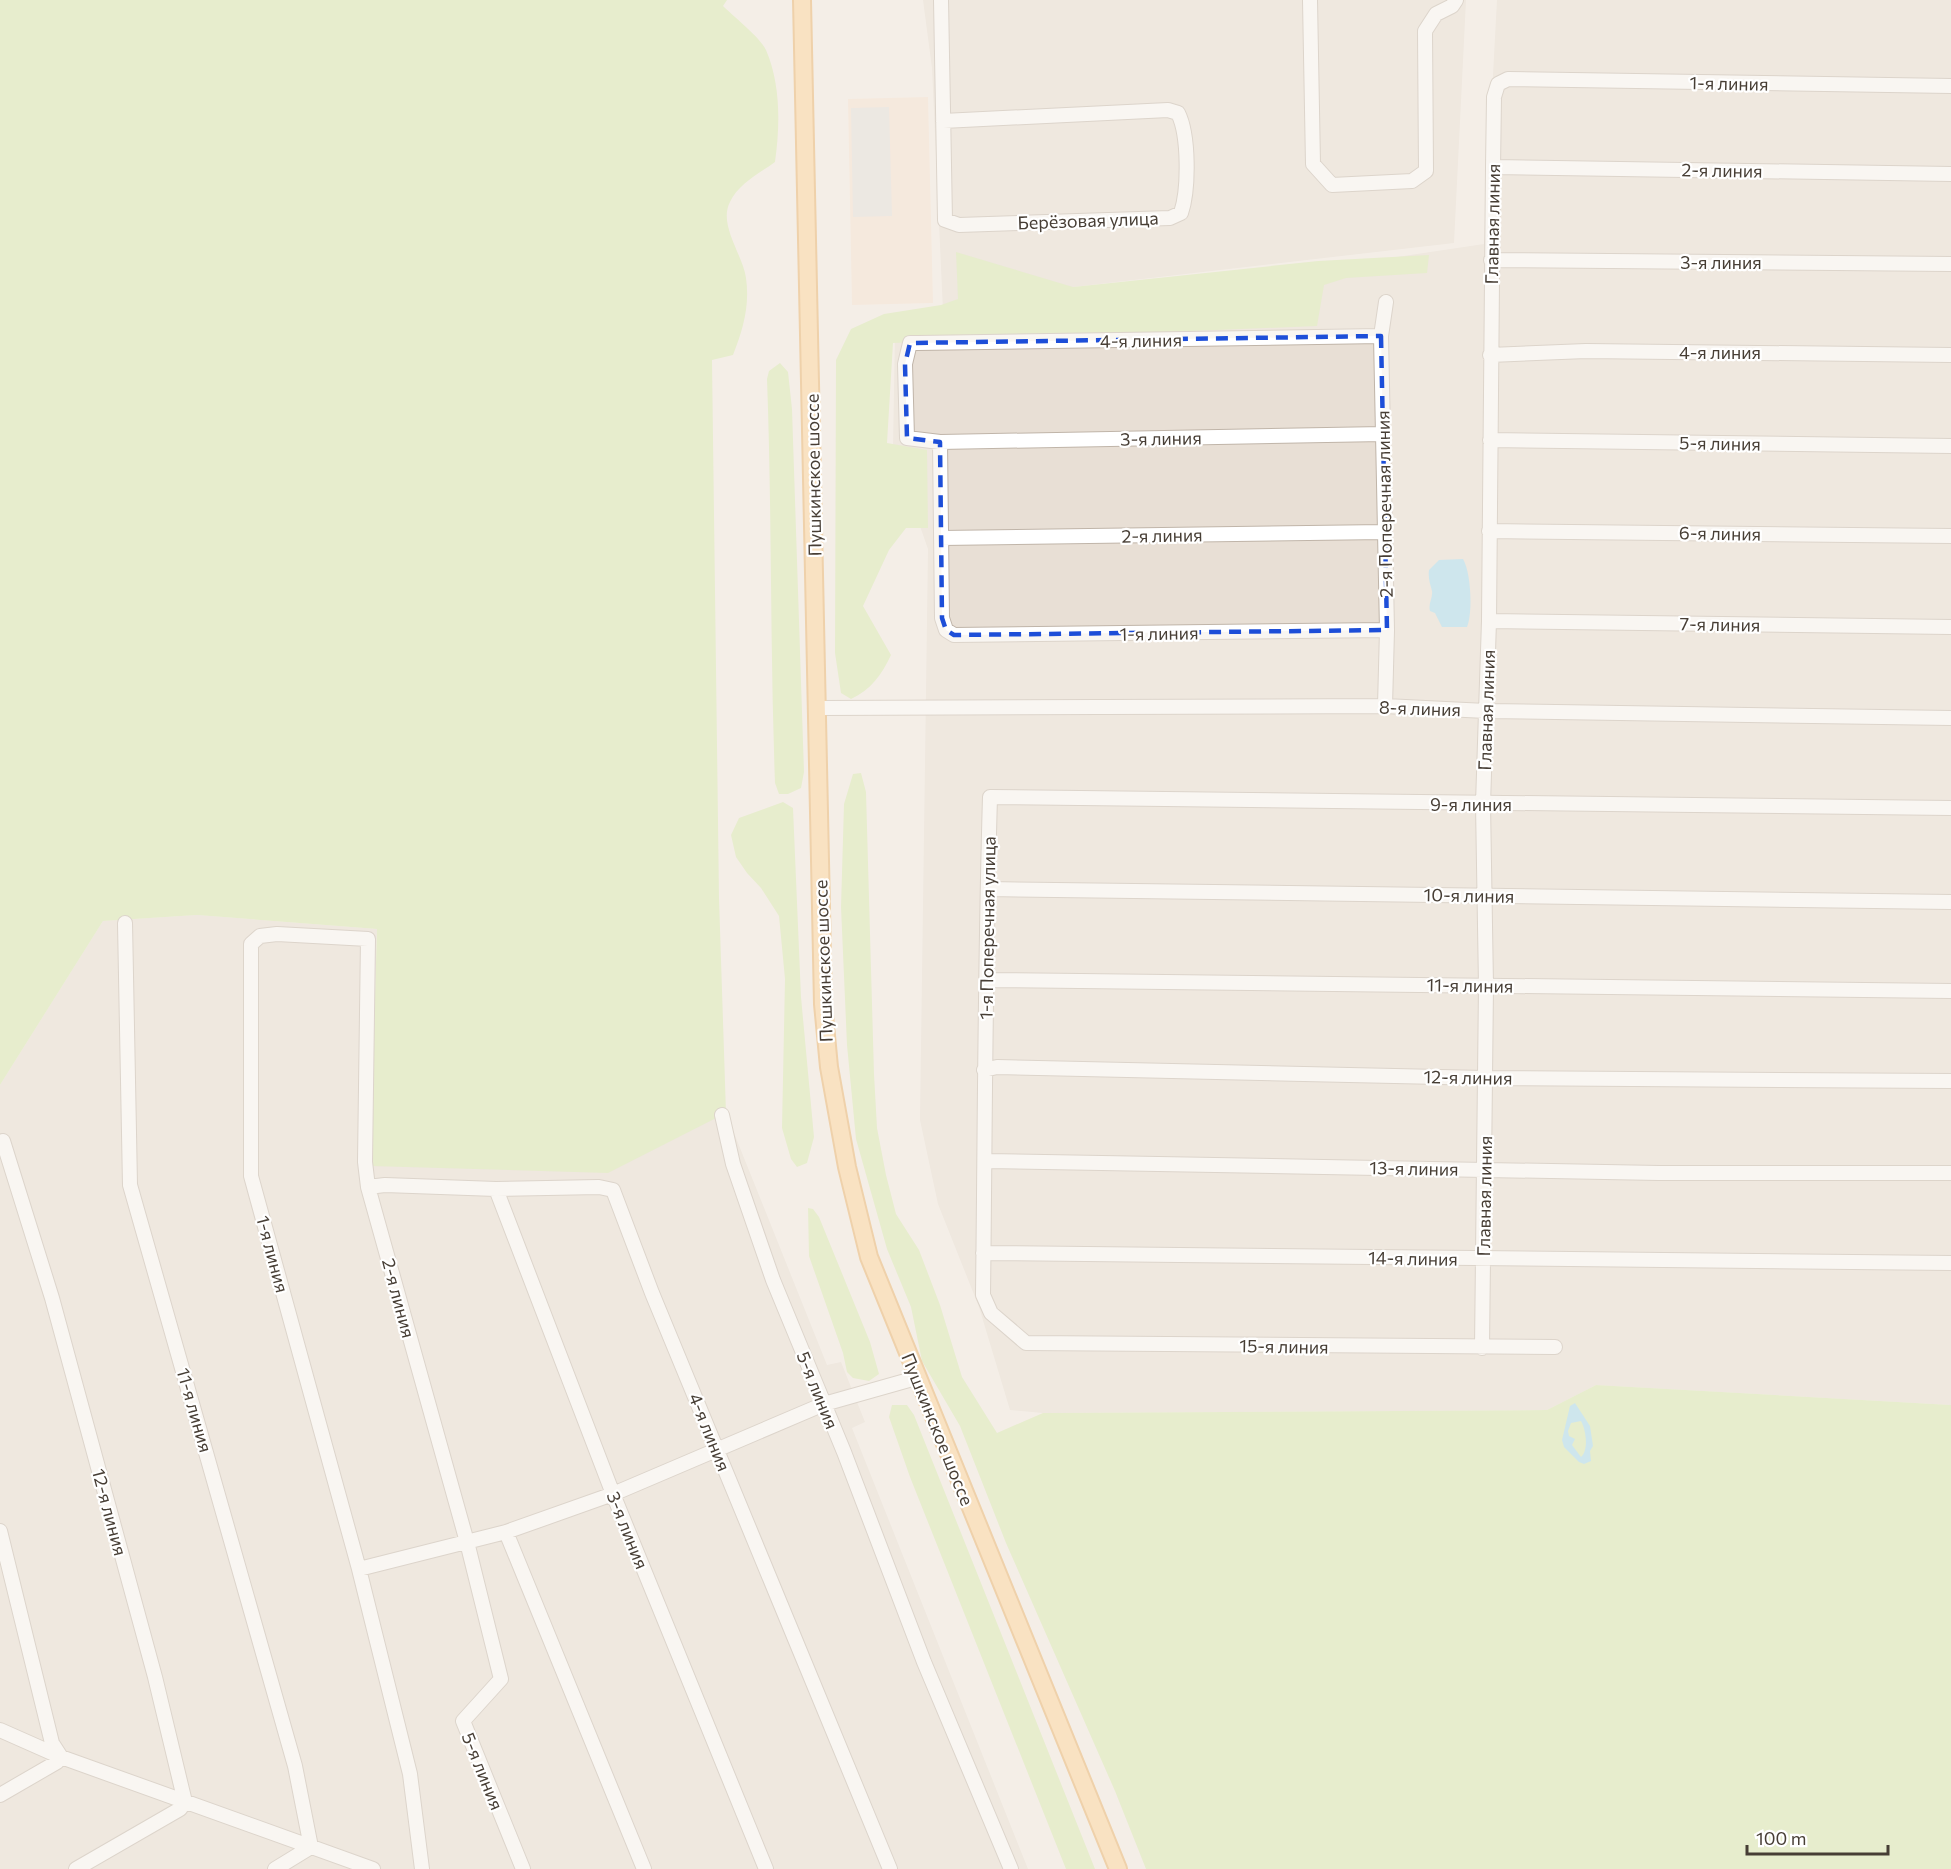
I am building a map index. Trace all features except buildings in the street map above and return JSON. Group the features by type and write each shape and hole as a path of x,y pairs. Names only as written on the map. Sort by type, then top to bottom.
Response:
{"main road":[{"name":"Пушкинское шоссе","path":"802,0 821,946 829,1067 846,1167 869,1257 916,1378 1118,1869"}],"street":[{"path":"941,0 944,121"},
{"path":"1310,0 1313,164 1332,185 1412,181 1426,171 1425,31 1436,14 1452,6 1456,0"},
{"name":"1-я линия","path":"1508,79 1951,86"},
{"name":"Главная линия","path":"1482,1348 1486,986 1483,804 1489,621 1494,97 1498,84 1508,79"},
{"name":"Берёзовая улица","path":"1168,110 1178,113 1184,125 1186,198 1181,213 1170,218 959,225 945,220 944,121 1168,110"},
{"name":"2-я линия","path":"1493,167 1951,174"},
{"name":"3-я линия","path":"1491,260 1951,264"},
{"name":"2-я Поперечная линия","path":"1385,706 1387,630 1381,336 1386,302"},
{"name":"4-я линия","path":"906,350 910,343 1381,336"},
{"name":"3-я линия","path":"906,350 907,438 940,442 1383,434"},
{"name":"4-я линия","path":"1490,355 1598,351 1951,355"},
{"name":"5-я линия","path":"1490,440 1951,446"},
{"path":"940,442 941,537"},
{"name":"6-я линия","path":"1489,531 1951,536"},
{"name":"2-я линия","path":"941,537 1384,532"},
{"name":"1-я линия","path":"941,537 942,618 946,630 954,635 1387,630"},
{"name":"7-я линия","path":"1489,621 1951,627"},
{"name":"8-я линия","path":"817,708 1385,706 1486,711 1951,718"},
{"name":"9-я линия","path":"990,797 1951,808"},
{"name":"1-я Поперечная улица","path":"990,797 988,980 984,1064 986,1161 983,1295 991,1313 1015,1336"},
{"name":"10-я линия","path":"988,889 1951,902"},
{"name":"11-я линия","path":"124,923 130,1185 295,1766 311,1847"},
{"name":"1-я линия","path":"369,939 277,934 260,936 251,944 251,1176 359,1569 410,1774 422,1869"},
{"name":"2-я линия","path":"369,939 365,1162 368,1187 467,1542 494,1648"},
{"name":"11-я линия","path":"988,980 1951,991"},
{"name":"12-я линия","path":"984,1064 997,1067 1485,1077 1951,1082"},
{"name":"5-я линия","path":"722,1115 733,1164 752,1222 924,1662 1011,1869"},
{"name":"12-я линия","path":"3,1141 55,1309 155,1677 185,1802"},
{"name":"13-я линия","path":"986,1161 1659,1173 1951,1173"},
{"path":"368,1187 385,1185 496,1189"},
{"name":"4-я линия","path":"496,1189 599,1186 613,1190 808,1674 890,1869"},
{"name":"3-я линия","path":"496,1189 613,1494 766,1869"},
{"name":"14-я линия","path":"983,1254 1951,1263"},
{"name":"15-я линия","path":"1015,1336 1026,1343 1555,1347"},
{"path":"359,1569 506,1532 613,1494 824,1404 916,1378"},
{"path":"0,1532 52,1743 59,1760"},
{"path":"506,1532 644,1869"},
{"name":"5-я линия","path":"494,1648 501,1678 463,1722 523,1869"},
{"path":"0,1730 59,1760 373,1869"},
{"path":"0,1795 59,1760"},
{"path":"76,1869 180,1809 185,1802"},
{"path":"275,1869 311,1847"}],"highlighted area":[{"path":"1381,336 1387,630 954,635 946,630 942,618 940,442 907,438 905,364 910,343"}],"shaded area":[{"path":"923,0 1466,0 1454,243 1073,287 943,311 932,68"},
{"path":"1497,0 1951,0 1951,1405 1596,1385 1547,1410 1043,1413 1010,1410 979,1307 938,1204 920,1120 928,549 893,449 895,332 1484,244"},
{"path":"928,97 933,303 852,305 848,99"},
{"path":"889,107 892,216 853,217 851,108"},
{"path":"197,915 377,929 370,1166 726,1113 827,1365 841,1362 865,1422 852,1428 1028,1869 0,1869 0,1085 103,921"}],"green space":[{"path":"0,0 727,0 723,6 763,45 771,63 777,91 778,134 775,162 738,190 727,211 729,230 746,278 746,308 743,327 733,355 712,360 719,898 726,1113 608,1173 370,1166 377,929 197,915 103,921 0,1085"},
{"path":"956,252 1073,287 1318,261 1429,255 1427,273 1346,278 1324,285 1317,326 893,343 887,443 927,450 928,528 906,528 889,550 863,606 891,655 875,681 851,699 841,693 835,653 836,360 851,329 884,314 941,305 958,299"},
{"path":"780,363 788,372 792,409 804,772 801,788 788,794 779,794 775,783 772,682 767,379 769,371"},
{"path":"861,773 866,792 877,1128 886,1175 896,1214 919,1250 940,1305 962,1377 997,1433 1043,1413 1547,1410 1596,1385 1951,1405 1951,1869 1146,1869 1115,1791 1006,1543 960,1426 922,1361 911,1307 887,1249 856,1139 847,1045 841,907 844,804 853,774"},
{"path":"783,802 793,808 801,997 814,1137 807,1163 797,1167 791,1159 782,1128 785,979 779,916 761,888 736,857 731,835 739,818"},
{"path":"808,1208 813,1209 819,1217 870,1342 879,1374 869,1381 853,1378 847,1372 843,1353 809,1256"},
{"path":"892,1405 907,1405 914,1415 1095,1869 1066,1869 910,1477 889,1417"}],"water":[{"path":"1463,559 1468,573 1470,593 1469,621 1467,627 1442,627 1435,613 1430,611 1432,594 1429,570 1439,560"},
{"path":"1575,1403 1590,1426 1593,1446 1590,1451 1591,1461 1584,1464 1564,1447 1562,1440 1570,1406","holes":["1581,1421 1586,1445 1581,1457 1572,1445 1575,1439 1569,1436 1568,1431 1571,1423"]}]}
